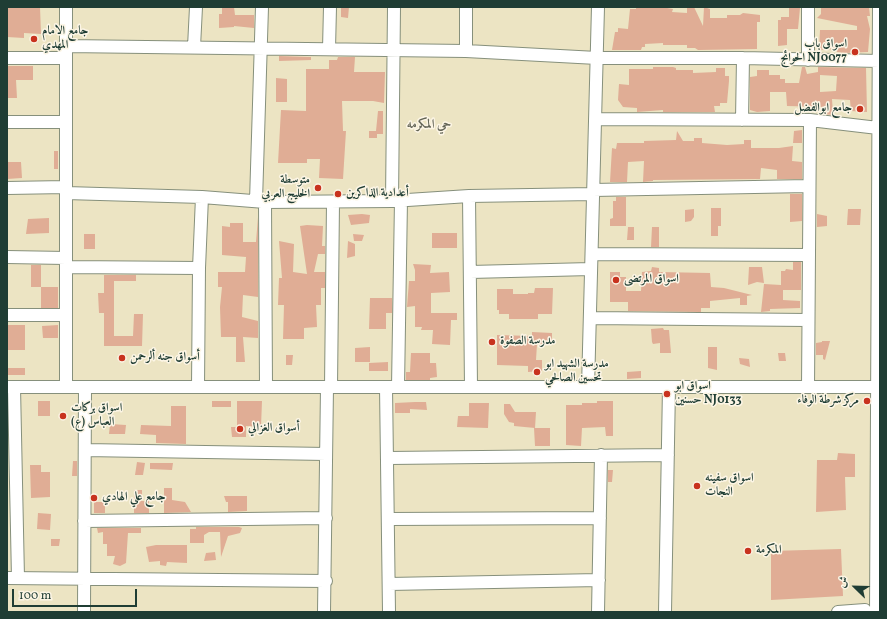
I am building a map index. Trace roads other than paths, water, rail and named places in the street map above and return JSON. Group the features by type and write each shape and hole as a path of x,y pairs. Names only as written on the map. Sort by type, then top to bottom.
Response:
{"street":[{"path":"66,7 66,387"},
{"path":"194,47 196,7"},
{"path":"262,7 260,48 260,202 266,387"},
{"path":"330,7 330,49"},
{"path":"389,612 389,458 396,200 392,50 394,7"},
{"path":"466,7 466,51"},
{"path":"588,387 598,7"},
{"path":"808,7 808,60"},
{"path":"838,612 870,611 878,387 879,7"},
{"path":"66,46 466,51 597,58 743,58 878,61"},
{"path":"7,58 66,58"},
{"path":"742,120 743,58"},
{"path":"595,119 810,120 878,128"},
{"path":"808,387 808,186 810,120"},
{"path":"7,122 66,122"},
{"path":"7,188 202,197 260,202 333,202 469,196 808,186"},
{"path":"469,196 470,387"},
{"path":"198,387 199,268 202,197"},
{"path":"324,612 326,581 326,454 333,202"},
{"path":"592,254 809,255"},
{"path":"7,257 66,262 199,268"},
{"path":"470,272 591,269"},
{"path":"7,315 66,315"},
{"path":"590,318 808,320"},
{"path":"326,581 12,578 11,387 878,387"},
{"path":"84,612 85,387"},
{"path":"664,612 669,387"},
{"path":"85,450 326,454"},
{"path":"598,612 601,455"},
{"path":"389,458 668,455"},
{"path":"84,521 326,518"},
{"path":"389,519 600,518"},
{"path":"389,584 599,580"}],"place":[{"name":"جامع الامام المهدي","path":"34,39"},
{"name":"اسواق باب الحوائج NJ0077","path":"855,52"},
{"name":"جامع ابوالفضل","path":"860,109"},
{"name":"متوسطة الخليج العربي","path":"318,188"},
{"name":"أعدادية الذاكرين","path":"338,194"},
{"name":"اسواق المرتضى","path":"616,280"},
{"name":"مدرسة الصفوة","path":"492,342"},
{"name":"أسواق جنه ألرحمن","path":"122,358"},
{"name":"مدرسة الشهيد ابو تحسين الصالحي","path":"537,372"},
{"name":"اسواق ابو حسنين NJ0133","path":"667,394"},
{"name":"مركز شرطة الوفاء","path":"867,401"},
{"name":"اسواق بركات العباس (ع)","path":"63,416"},
{"name":"أسواق الغزالي","path":"240,429"},
{"name":"اسواق سفينه النجات","path":"697,486"},
{"name":"جامع علي الهادي","path":"94,498"},
{"name":"المكرمة","path":"748,551"}],"district":[{"name":"حي المكرمه","path":"429,126"}]}
